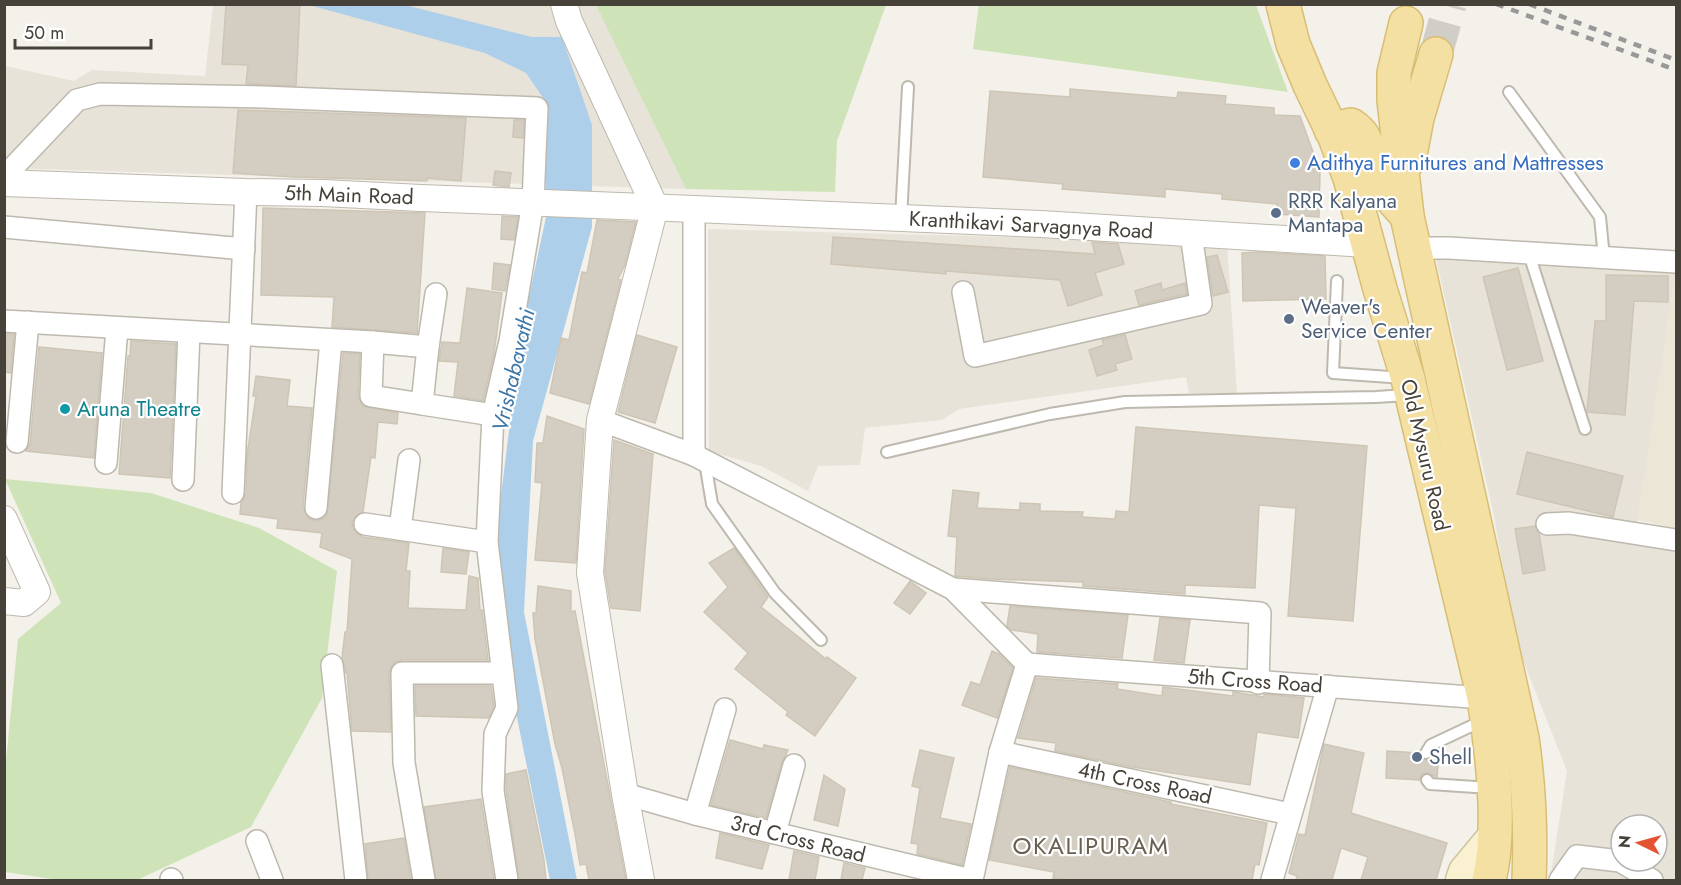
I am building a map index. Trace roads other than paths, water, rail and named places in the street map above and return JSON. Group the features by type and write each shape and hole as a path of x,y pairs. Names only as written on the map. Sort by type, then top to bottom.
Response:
{"main road":[{"name":"Old Mysuru Road","path":"1282,4 1293,44 1350,178 1409,386 1485,709 1494,789 1494,835 1489,880"},
{"path":"1307,4 1310,85"},
{"path":"1406,23 1394,73 1394,100 1407,216"},
{"path":"1407,216 1406,187 1412,142 1436,54"},
{"path":"1331,130 1351,125 1360,130 1368,146 1376,177 1407,216"},
{"name":"Old Mysuru Road","path":"1407,216 1522,738 1528,776 1529,865"},
{"path":"1461,880 1464,871 1494,835"},
{"path":"1522,880 1529,865"}],"street":[{"path":"564,4 569,21 655,207 600,420 590,573 641,880"},
{"path":"4,177 77,100 100,94 263,97 537,108 533,202 510,341 494,415 487,542 507,708 495,734 493,791 507,880"},
{"name":"5th Main Road","path":"4,183 694,208"},
{"path":"233,494 246,192"},
{"path":"694,208 701,459"},
{"name":"Kranthikavi Sarvagnya Road","path":"694,208 1367,244"},
{"path":"4,227 244,249"},
{"path":"963,292 975,357 1201,304 1191,234"},
{"path":"1414,248 1449,248 1677,262"},
{"path":"422,404 436,294"},
{"path":"4,321 428,347"},
{"path":"17,442 28,322"},
{"path":"106,463 117,328"},
{"path":"183,480 189,332"},
{"path":"316,508 331,340"},
{"path":"374,342 371,396 494,415"},
{"path":"600,420 701,459 953,589 1027,664 1000,752 971,880"},
{"path":"400,529 409,459"},
{"path":"4,519 37,592 24,603 4,601"},
{"path":"1547,524 1569,523 1677,540"},
{"path":"365,524 487,542"},
{"path":"953,589 1260,612 1258,683"},
{"path":"332,664 356,880"},
{"name":"5th Cross Road","path":"1027,664 1258,683 1328,686 1485,709"},
{"path":"424,880 405,763 402,673 502,673"},
{"path":"1272,880 1328,686"},
{"path":"694,814 725,709"},
{"name":"4th Cross Road","path":"1000,752 1290,814"},
{"path":"775,833 794,765"},
{"name":"3rd Cross Road","path":"625,794 694,814 775,833 895,872 971,880"},
{"path":"257,841 272,880"},
{"path":"1560,880 1577,856 1620,861 1652,880"}],"lane":[{"path":"901,218 908,87"},
{"path":"1509,92 1600,217 1604,258"},
{"path":"1529,254 1585,429"},
{"path":"1337,281 1333,373 1409,386"},
{"path":"887,452 1050,414 1125,402 1376,398 1409,386"},
{"path":"701,459 706,468 712,504 775,593 821,639"},
{"path":"1426,753 1431,745 1485,709"},
{"path":"1427,780 1430,784 1494,789"}],"water":[{"path":"309,5 405,5 532,37 562,37 592,125 592,227 533,441 524,612 577,880 550,880 513,698 495,544 521,334 546,217 546,102 526,73 485,53"}],"tunnel":[{"path":"1436,54 1450,4"}],"railway":[{"path":"1496,4 1676,70"},
{"path":"1529,4 1676,60"}],"place":[{"name":"Adithya Furnitures and Mattresses","path":"1295,163"},
{"name":"RRR Kalyana Mantapa","path":"1276,213"},
{"name":"Weaver's Service Center","path":"1289,319"},
{"name":"Aruna Theatre","path":"65,409"},
{"name":"Shell","path":"1417,757"}],"district":[{"name":"OKALIPURAM","path":"1091,846"}],"water label":[{"name":"Vrishabavathi","path":"513,370"}]}
